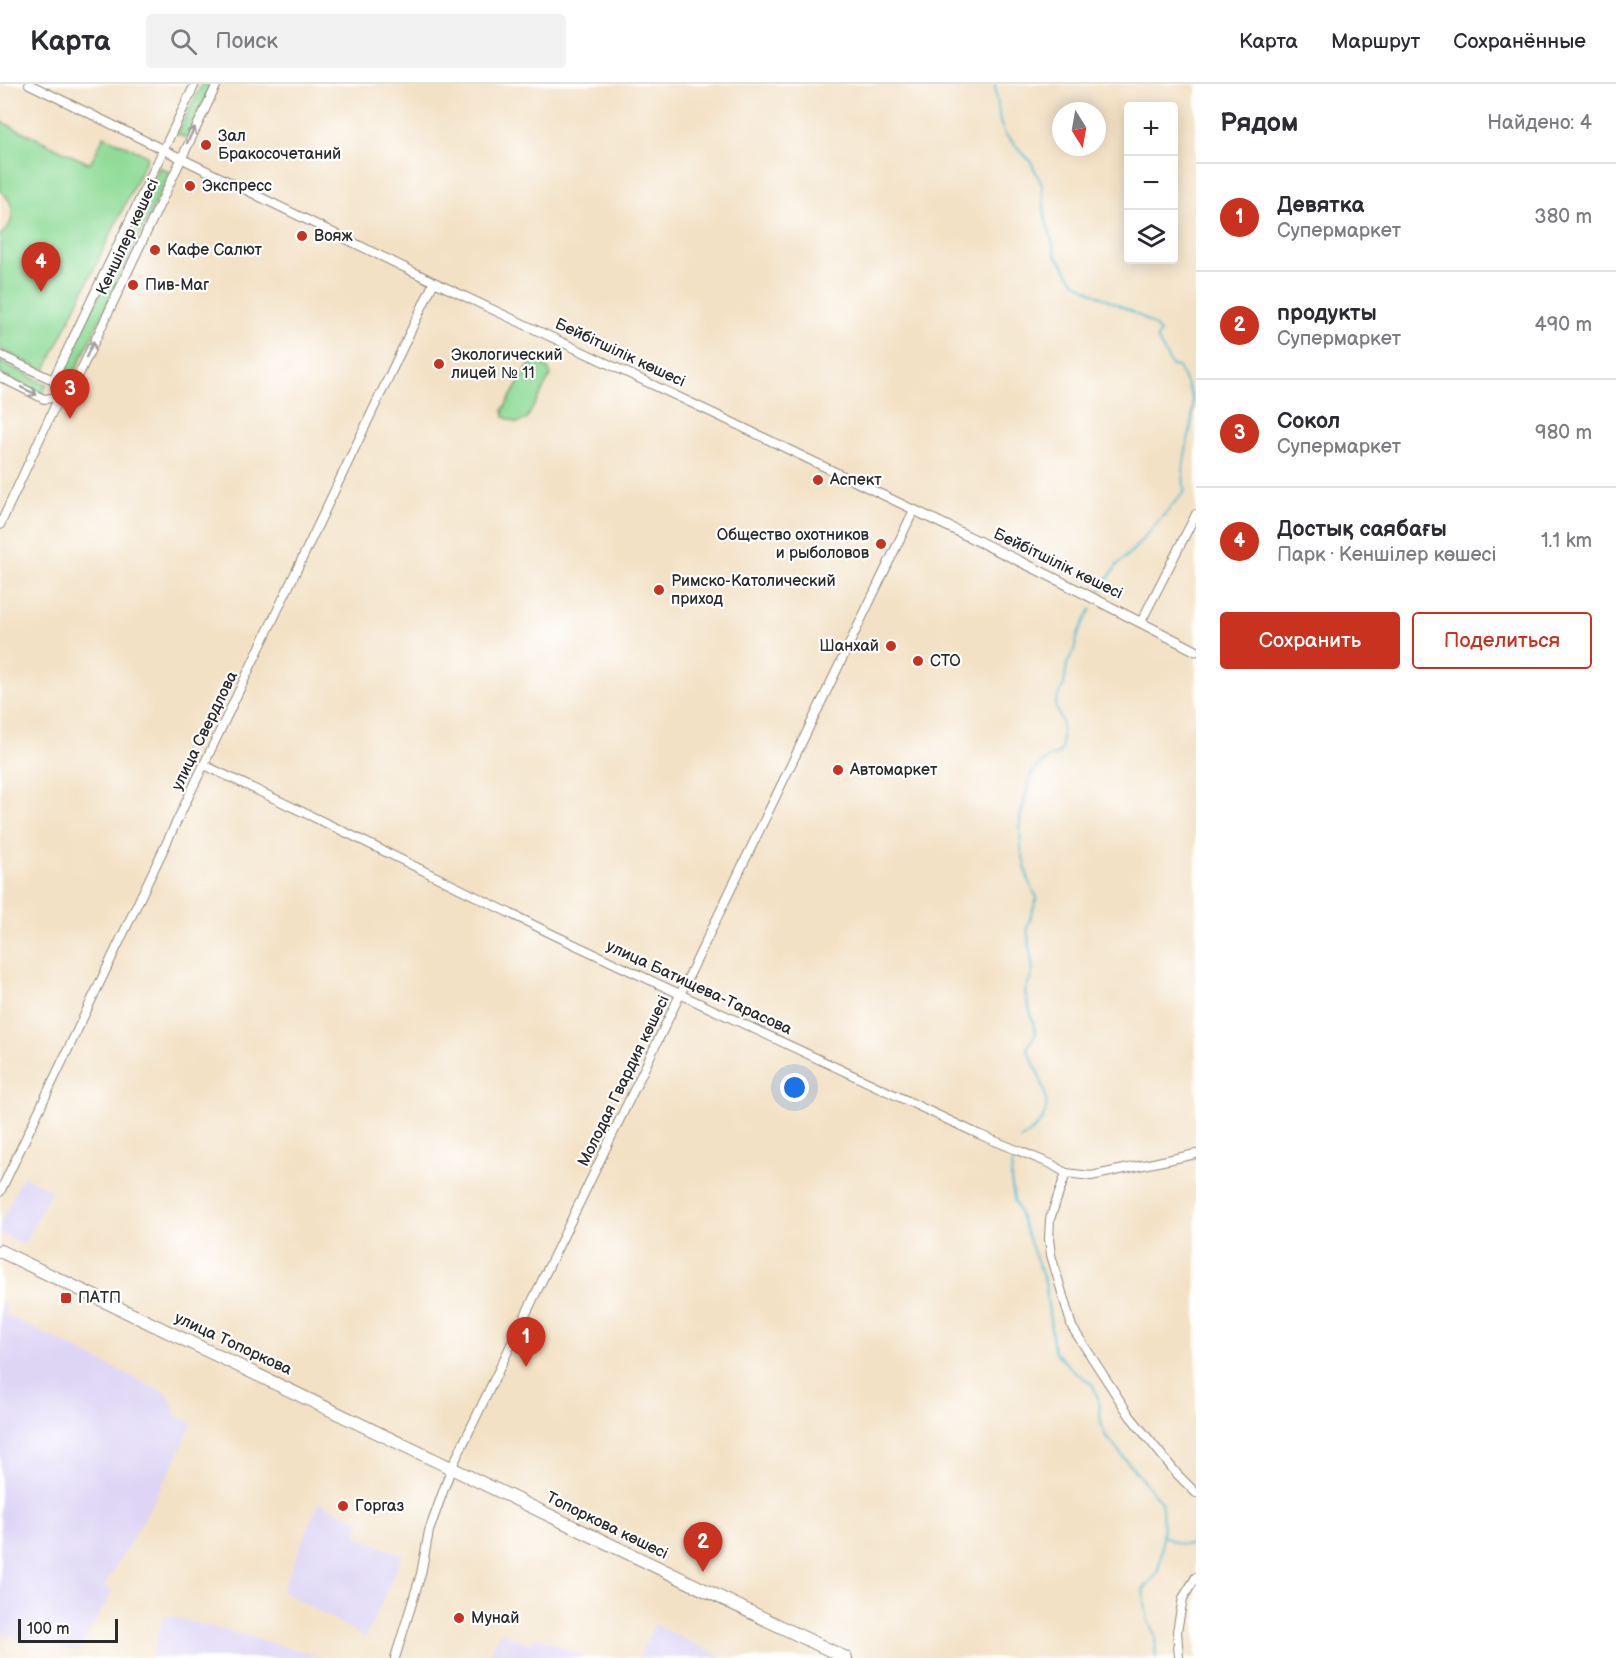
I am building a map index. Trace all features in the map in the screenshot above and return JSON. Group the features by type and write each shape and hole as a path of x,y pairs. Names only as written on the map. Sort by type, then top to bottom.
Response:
{"highway":[{"name":"улица Топоркова","path":"0,1251 451,1469"},
{"name":"Топоркова көшесі","path":"451,1469 846,1658"}],"street":[{"name":"Бейбітшілік көшесі","path":"29,84 434,282 914,510 1196,651"},
{"name":"Кеншілер көшесі","path":"53,380 195,84"},
{"name":"Кеншілер көшесі","path":"0,525 59,397 72,389 217,84"},
{"name":"улица Свердлова","path":"0,1192 434,282"},
{"path":"0,355 53,380 59,397 44,399 0,377"},
{"name":"Молодая Гвардия көшесі","path":"395,1658 421,1574 429,1531 451,1469 914,510"},
{"path":"1141,622 1196,514"},
{"name":"улица Батищева-Тарасова","path":"204,765 544,930 1066,1173 1091,1176 1196,1154"},
{"path":"1066,1173 1050,1219 1049,1239 1072,1327 1130,1416 1177,1474 1196,1493"},
{"path":"1179,1658 1177,1631 1184,1598 1196,1577"}],"shaded area":[{"path":"23,1176 51,1190 24,1245 0,1233 0,1223"},
{"path":"0,1302 7,1305 4,1314 169,1395 177,1415 192,1424 146,1515 104,1586 113,1591 78,1652 0,1633"},
{"path":"319,1502 362,1522 356,1536 402,1555 366,1638 282,1591"},
{"path":"164,1615 247,1636 325,1658 151,1658"},
{"path":"654,1624 725,1658 632,1658 639,1657"},
{"path":"500,1632 531,1644 536,1636 586,1658 488,1658"}],"green space":[{"path":"202,84 212,84 186,138 177,134"},
{"path":"0,121 90,164 104,136 148,156 45,371 0,349 0,235 12,219 12,207 0,191"},
{"path":"159,167 170,172 70,382 59,377"},
{"path":"0,361 47,385 42,394 0,373"},
{"path":"537,363 548,368 551,375 526,420 517,423 504,417 503,410 529,365"}],"waterway":[{"path":"995,84 1000,122 1005,134 1031,162 1042,185 1045,215 1056,257 1076,282 1143,318 1160,332 1157,339 1172,366 1178,367 1192,397 1192,417 1183,470 1185,491 1117,565 1100,591"},
{"path":"1020,1140 1039,1124 1046,1106 1043,1086 1027,1047 1036,1034 1025,992 1033,971 1027,928 1037,898 1029,882 1021,848 1020,818 1032,772 1049,757 1062,750 1062,723 1055,705 1064,685 1067,664 1079,631 1091,609"},
{"path":"1012,1159 1011,1180 1014,1199 1045,1282 1054,1351 1073,1370 1093,1385 1099,1402 1105,1435 1161,1502 1163,1529 1160,1561 1156,1575 1143,1590 1148,1621 1155,1635 1156,1658"},
{"path":"1161,1534 1178,1543 1196,1544"}],"place":[{"name":"Зал Бракосочетаний","path":"206,145"},
{"name":"Экспресс","path":"190,186"},
{"name":"Вояж","path":"302,236"},
{"name":"Кафе Салют","path":"155,250"},
{"name":"Пив-Маг","path":"133,285"},
{"name":"Достық саябағы","path":"41,292"},
{"name":"Экологический лицей № 11","path":"439,364"},
{"name":"Сокол","path":"70,419"},
{"name":"Аспект","path":"818,480"},
{"name":"Общество охотников и рыболовов","path":"881,544"},
{"name":"Римско-Католический приход","path":"659,590"},
{"name":"Шанхай","path":"891,646"},
{"name":"СТО","path":"918,661"},
{"name":"Автомаркет","path":"838,770"},
{"name":"ПАТП","path":"66,1298"},
{"name":"Девятка","path":"526,1367"},
{"name":"Горгаз","path":"343,1506"},
{"name":"продукты","path":"703,1572"},
{"name":"Мунай","path":"459,1618"}]}
